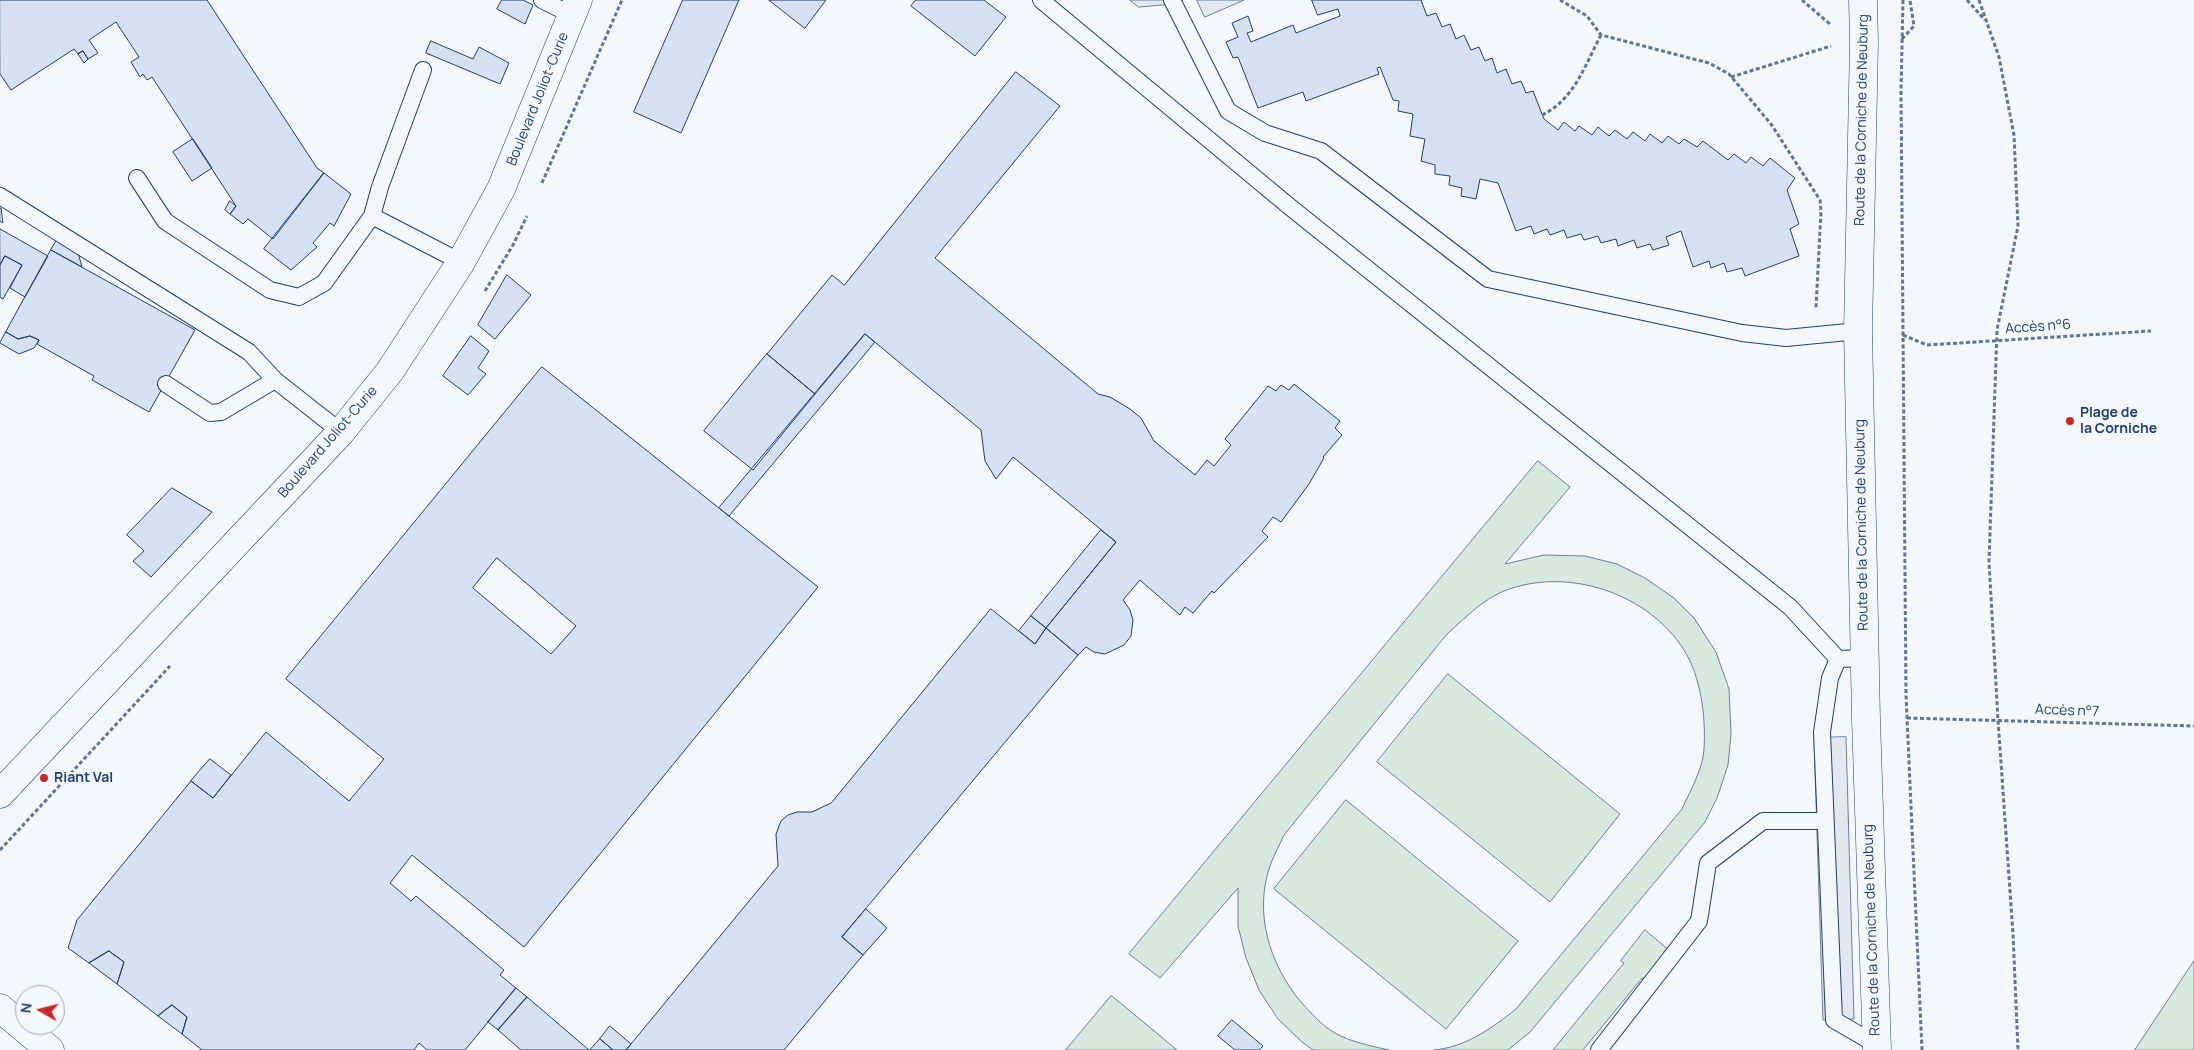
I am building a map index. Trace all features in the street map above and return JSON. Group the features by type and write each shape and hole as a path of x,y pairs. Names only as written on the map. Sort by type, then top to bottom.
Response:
{"street":[{"name":"Route de la Corniche de Neuburg","path":"1863,0 1864,42 1858,331 1867,778 1877,1048"},
{"name":"Boulevard Joliot-Curie","path":"0,794 341,432 390,371 461,262 501,189 575,8"},
{"path":"0,1008 50,1050"}],"lane":[{"path":"542,0 575,8"},
{"path":"1040,0 1298,213 1790,607 1838,659 1866,658"},
{"path":"1172,0 1228,111 1266,133 1321,151 1488,279 1742,333 1786,338 1858,331"},
{"path":"136,178 164,221 270,290 299,297 324,283 372,216 380,187 423,70"},
{"path":"0,196 249,352 275,380 341,432"},
{"path":"372,216 461,262"},
{"path":"166,384 210,413 221,412 275,380"},
{"path":"1838,659 1830,678 1822,732 1834,1020 1877,1048"},
{"path":"1600,1050 1699,921 1708,863 1763,821 1825,821"}],"path":[{"path":"1560,0 1587,16 1601,35 1709,63 1731,77 1771,124 1820,200 1815,334"},
{"path":"1802,0 1834,26"},
{"path":"1903,0 1903,335 1907,718 1922,1050"},
{"path":"1902,39 1914,26 1910,0"},
{"path":"1967,0 1988,23"},
{"path":"1979,0 1999,56 2014,135 2018,226 1996,340 1989,562 2013,934 2018,1050"},
{"path":"1542,115 1552,110 1568,97 1601,35"},
{"path":"1731,77 1828,46 1838,46"},
{"name":"Accès n°6","path":"1903,335 1927,345 2151,331"},
{"name":"Accès n°7","path":"1907,718 2194,726"}],"shaded area":[{"path":"1130,0 1183,0 1174,4 1139,7"},
{"path":"1197,0 1244,0 1205,17"},
{"path":"1538,461 1570,487 1505,564 1544,555 1585,556 1617,564 1645,578 1674,598 1694,618 1716,652 1729,689 1731,734 1728,765 1717,798 1705,822 1530,1032 1508,1050 1434,1050 1457,1045 1478,1036 1516,1009 1682,809 1696,780 1703,757 1703,711 1695,672 1684,650 1669,630 1650,613 1628,600 1604,590 1579,584 1554,582 1528,584 1504,591 1488,599 1447,634 1284,835 1271,863 1266,881 1264,918 1273,954 1280,971 1290,987 1312,1014 1330,1030 1354,1041 1389,1050 1313,1050 1278,1019 1259,990 1246,958 1238,926 1238,888 1160,978 1129,954"},
{"path":"1448,674 1620,814 1550,902 1377,762"},
{"path":"1846,737 1854,1019 1823,1020 1814,738"},
{"path":"1346,800 1518,941 1446,1029 1274,889"},
{"path":"1645,930 1670,951 1646,981 1642,978 1583,1050 1553,1050 1624,963 1621,961"},
{"path":"2194,961 2194,1050 2135,1050"},
{"path":"1112,996 1177,1050 1066,1050"}],"building":[{"path":"0,0 207,0 317,168 324,173 273,239 248,219 243,224 230,214 236,206 152,77 147,80 143,74 140,77 131,62 139,57 116,22 89,40 98,53 88,59 83,51 78,54 74,49 11,90 0,74"},
{"path":"502,0 523,0 533,5 525,24 497,9"},
{"path":"683,0 739,0 681,133 634,112"},
{"path":"769,0 826,0 805,28"},
{"path":"916,0 984,0 1006,17 975,56 911,6"},
{"path":"1312,0 1421,0 1427,16 1436,13 1442,27 1450,24 1456,39 1464,35 1471,50 1479,47 1485,61 1492,58 1497,73 1506,69 1512,84 1521,81 1526,93 1533,91 1544,119 1558,130 1564,122 1575,131 1579,126 1592,135 1598,127 1609,136 1615,130 1627,139 1633,132 1645,141 1650,134 1662,143 1668,136 1679,144 1684,139 1697,147 1703,141 1728,160 1734,154 1746,163 1751,157 1763,166 1770,158 1795,178 1787,190 1799,224 1790,229 1799,256 1745,276 1742,268 1727,272 1724,263 1711,268 1709,261 1693,267 1681,231 1666,237 1669,245 1653,250 1650,244 1637,248 1634,240 1618,246 1616,239 1601,243 1598,236 1584,240 1581,234 1567,238 1564,230 1550,235 1547,229 1534,234 1531,226 1516,231 1498,183 1480,179 1476,199 1461,196 1462,188 1449,185 1450,176 1435,174 1435,165 1421,161 1425,139 1410,136 1413,114 1398,111 1399,101 1393,100 1380,67 1377,68 1379,74 1306,101 1303,92 1258,108 1238,57 1233,58 1226,42 1238,37 1232,23 1248,16 1253,31 1247,33 1251,42 1293,25 1296,33 1340,16 1338,9 1318,15"},
{"path":"431,41 473,59 479,47 509,63 500,84 426,53"},
{"path":"83,51 88,59 84,63 78,54"},
{"path":"1016,72 1060,106 935,258 1098,394 1110,397 1141,418 1154,441 1195,475 1207,460 1214,466 1231,445 1225,439 1268,386 1276,391 1281,385 1289,390 1294,384 1340,421 1335,428 1342,435 1323,457 1309,484 1281,522 1273,517 1262,531 1268,537 1214,593 1212,591 1193,613 1185,607 1180,615 1140,580 1123,600 1130,610 1133,620 1131,636 1124,645 1105,654 1094,652 1086,647 1078,655 1046,628 1116,542 1013,457 996,479 985,461 981,430 865,334 815,394 767,354 832,275 844,285"},
{"path":"193,139 212,168 192,181 173,152"},
{"path":"324,173 351,194 334,226 330,223 313,243 317,247 291,270 264,249"},
{"path":"230,201 236,206 230,214 225,210"},
{"path":"1,208 3,223 0,221"},
{"path":"0,229 48,256 25,297 10,288 22,265 5,256 0,265"},
{"path":"58,238 77,249 82,267 51,250"},
{"path":"51,250 195,330 149,412 92,380 94,376 37,344 39,340 30,336 18,339 6,332"},
{"path":"5,256 22,265 3,299 0,297 0,265"},
{"path":"507,275 531,295 495,339 478,325"},
{"path":"6,332 18,339 30,336 39,340 34,348 19,354 0,343"},
{"path":"865,334 875,342 729,516 719,508"},
{"path":"471,336 489,351 478,368 486,374 468,395 443,376"},
{"path":"767,354 815,394 753,470 704,431"},
{"path":"542,367 818,587 524,947 412,855 390,883 411,901 416,896 504,970 500,975 516,988 465,1050 427,1050 419,1043 414,1050 202,1050 182,1034 187,1017 172,1005 158,1016 117,984 124,962 109,951 89,963 68,948 77,920 191,781 213,798 266,732 349,801 384,759 286,679","holes":["497,558 576,626 551,654 473,588"]},
{"path":"172,488 212,512 151,577 133,561 144,551 127,535"},
{"path":"1101,530 1116,542 1046,628 1031,616"},
{"path":"991,609 1035,644 1046,628 1078,655 842,937 863,955 784,1050 626,1050 778,866 776,834 781,821 788,815 797,812 812,812 831,803"},
{"path":"1031,616 1046,628 1035,644 1019,631"},
{"path":"210,759 231,775 213,798 191,781"},
{"path":"866,909 887,928 863,955 842,937"},
{"path":"109,951 124,962 117,984 89,963"},
{"path":"516,988 527,997 498,1030 488,1022"},
{"path":"527,997 589,1050 521,1050 498,1030"},
{"path":"172,1005 187,1017 182,1034 158,1016"},
{"path":"1232,1020 1263,1046 1259,1050 1235,1050 1218,1036"},
{"path":"610,1026 631,1044 626,1050 613,1050 600,1039"},
{"path":"600,1039 613,1050 590,1050"}],"place":[{"name":"Plage de la Corniche","path":"2070,421"},
{"name":"Riant Val","path":"44,778"}]}
